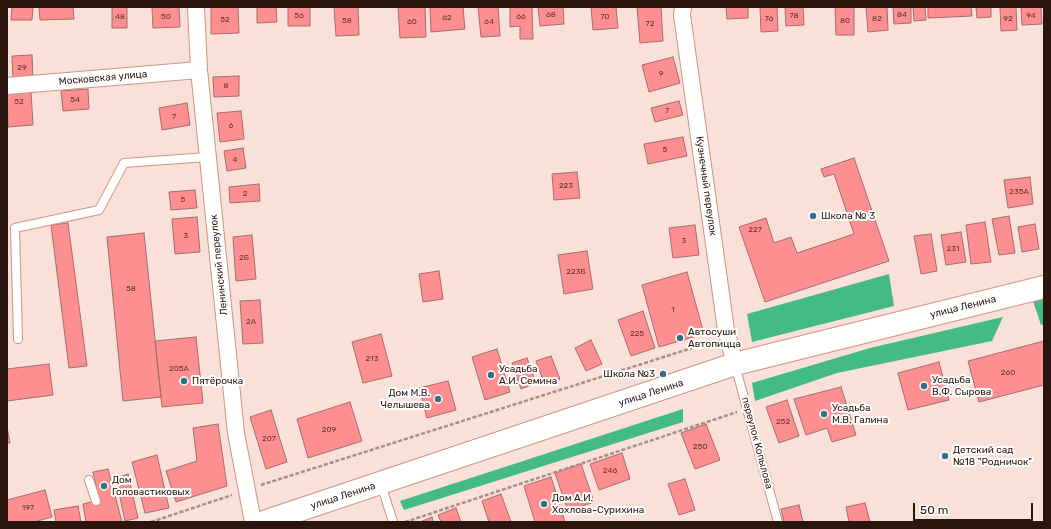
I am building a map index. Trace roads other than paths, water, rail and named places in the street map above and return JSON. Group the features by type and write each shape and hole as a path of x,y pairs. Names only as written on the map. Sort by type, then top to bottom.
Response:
{"main road":[{"name":"улица Ленина","path":"264,522 735,364 1044,287"}],"street":[{"name":"Ленинский переулок","path":"196,7 199,70 236,433 253,522"},
{"name":"Кузнечный переулок","path":"683,7 682,15 727,336 735,364"},
{"name":"Московская улица","path":"7,86 199,70"}],"lane":[{"path":"18,339 15,228 99,210 124,163 208,156"},
{"name":"переулок Копылова","path":"735,364 778,522"},
{"path":"89,480 96,501"},
{"path":"381,483 393,522"}],"place":[{"name":"Школа № 3","path":"813,216"},
{"name":"Автосуши Автопицца","path":"680,338"},
{"name":"Школа №3","path":"663,374"},
{"name":"Усадьба А.И. Семина","path":"491,375"},
{"name":"Пятёрочка","path":"184,381"},
{"name":"Усадьба В.Ф. Сырова","path":"924,386"},
{"name":"Дом М.В. Челышева","path":"438,399"},
{"name":"Усадьба М.В. Галина","path":"824,414"},
{"name":"Детский сад №18 \"Родничок\"","path":"945,456"},
{"name":"Дом Головастиковых","path":"104,486"},
{"name":"Дом А.И. Хохлова-Сурихина","path":"544,504"}]}
